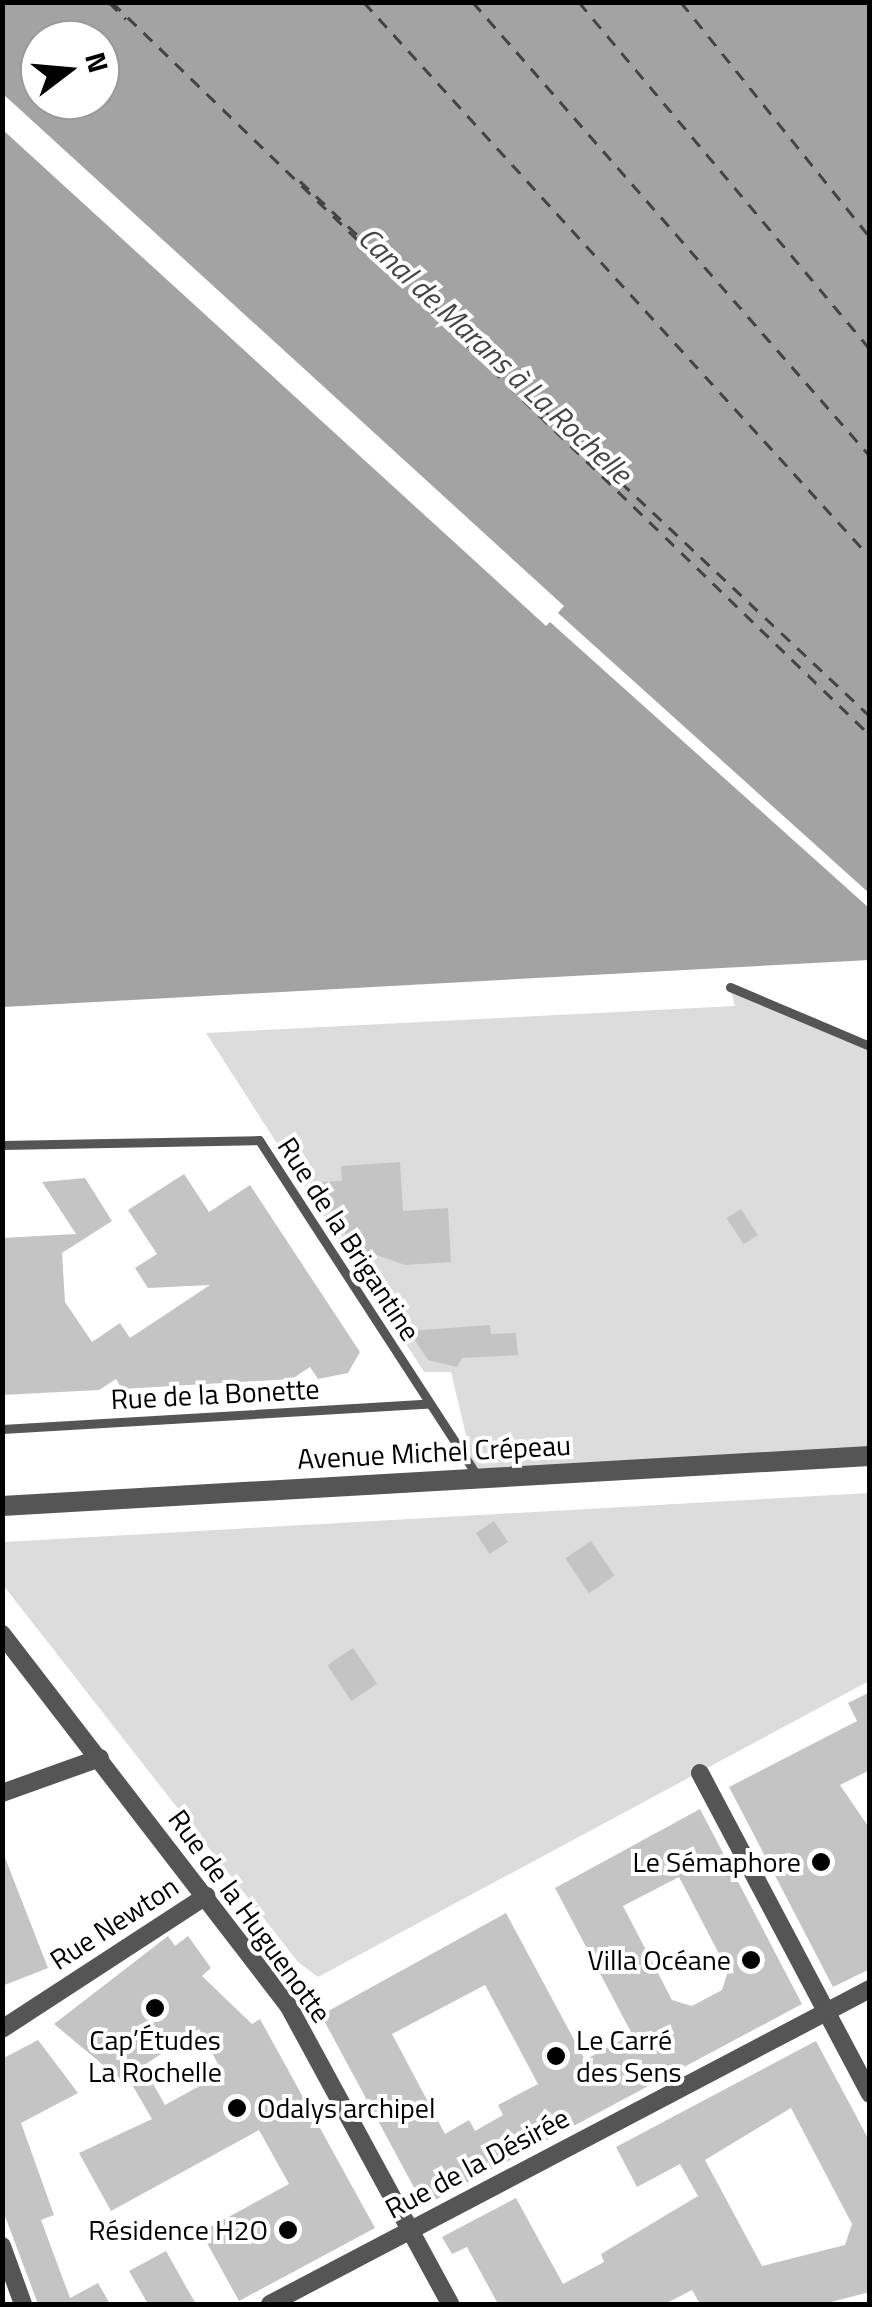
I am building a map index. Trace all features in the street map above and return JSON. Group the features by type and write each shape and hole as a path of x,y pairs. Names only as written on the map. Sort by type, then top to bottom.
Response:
{"street":[{"name":"Avenue Michel Crépeau","path":"2,1506 870,1456"},
{"name":"Rue de la Huguenotte","path":"2,1634 289,2007 450,2304"},
{"path":"2,1793 100,1758"},
{"path":"700,1774 870,2094"},
{"name":"Rue Newton","path":"2,2029 206,1896"},
{"name":"Rue de la Désirée","path":"270,2304 870,1990"},
{"path":"2,2246 23,2304"}],"lane":[{"path":"730,987 870,1046"},
{"name":"Rue de la Brigantine","path":"2,1145 259,1140 477,1476"},
{"name":"Rue de la Bonette","path":"2,1429 429,1404"}],"shaded area":[{"path":"730,987 869,1046 869,1456 477,1476 461,1453 469,1448 451,1372 424,1372 206,1033 735,1006"},
{"path":"869,1493 869,1681 318,1977 298,1962 3,1585 4,1542"}],"water":[{"name":"Canal de Marans à La Rochelle","path":"3,3 869,3 869,960 3,1007"}],"pier":[{"path":"3,94 20,110 20,120 31,120 564,606 558,613 869,893 869,908 550,622 546,626 3,130"}],"building":[{"path":"400,1162 403,1211 448,1208 451,1262 405,1265 354,1247 323,1198 322,1182 342,1181 341,1166"},
{"path":"184,1174 209,1212 250,1185 360,1352 348,1373 318,1379 310,1367 292,1379 122,1389 116,1379 99,1390 2,1395 2,1238 76,1234 42,1182 85,1178 112,1221 62,1253 65,1302 92,1342 120,1323 130,1338 210,1285 148,1288 135,1268 157,1254 128,1210"},
{"path":"741,1209 758,1235 744,1244 727,1218"},
{"path":"490,1325 491,1334 516,1333 518,1355 462,1358 457,1367 428,1360 409,1331"},
{"path":"494,1521 508,1542 490,1554 476,1533"},
{"path":"591,1541 614,1576 589,1593 565,1558"},
{"path":"353,1648 377,1684 351,1701 327,1665"},
{"name":"Le Sémaphore","path":"870,1692 870,1770 840,1785 870,1829 870,1969 833,1987 729,1787 857,1721 848,1703"},
{"path":"700,1809 802,2004 424,2206 321,2015 506,1913 585,2060 632,2034 555,1888","holes":["679,1877 728,1971 722,1990 692,2006 672,2000 623,1906","485,1985 538,2084 498,2105 503,2115 475,2131 469,2120 445,2134 392,2034"]},
{"path":"2,1850 48,1968 2,1986"},
{"path":"168,1936 175,1946 188,1936 211,1968 202,1976 252,2024 260,2019 375,2228 239,2301 201,2232 289,2184 259,2130 111,2211 79,2153 152,2119 127,2076 121,2080 54,2024","holes":["199,2029 223,2073 165,2105 143,2066"]},
{"path":"38,2040 78,2093 21,2123 54,2215 41,2220 70,2298 98,2283 110,2304 38,2304 2,2208 2,2059"},
{"path":"816,2041 870,2142 870,2292 823,2304 700,2304 692,2290 665,2304 498,2304 467,2247 452,2254 442,2237 516,2198 563,2284 604,2262 601,2254 698,2196 680,2164 637,2187 616,2147","holes":["791,2108 852,2224 845,2245 762,2266 705,2160"]},
{"path":"166,2251 196,2304 148,2304 129,2271"}],"ferry route":[{"path":"109,2 126,19"},
{"path":"112,2 870,735"},
{"path":"364,2 870,557"},
{"path":"473,2 870,456"},
{"path":"579,2 870,349"},
{"path":"681,2 870,237"},
{"path":"300,181 870,716"}],"place":[{"name":"Le Sémaphore","path":"821,1862"},
{"name":"Villa Océane","path":"751,1960"},
{"name":"Cap’Études La Rochelle","path":"155,2008"},
{"name":"Le Carré des Sens","path":"556,2056"},
{"name":"Odalys archipel","path":"237,2108"},
{"name":"Résidence H2O","path":"288,2230"}]}
